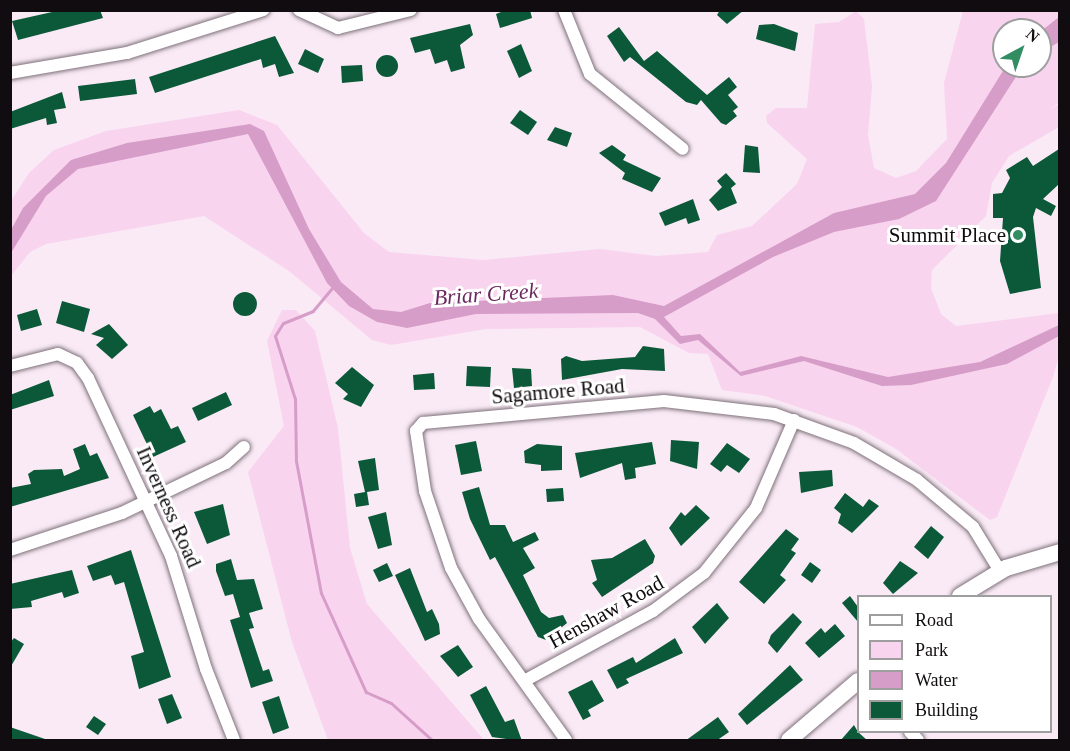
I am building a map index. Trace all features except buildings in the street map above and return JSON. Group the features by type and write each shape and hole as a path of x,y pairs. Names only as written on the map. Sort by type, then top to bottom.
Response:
{"street":[{"path":"11,72 127,53 263,10"},
{"path":"300,10 338,28 411,10"},
{"path":"564,10 590,74 683,148"},
{"name":"Inverness Road","path":"10,366 45,353 77,363 147,501 234,741"},
{"name":"Sagamore Road","path":"566,741 470,606 446,555 425,491 420,425 664,401 734,406 794,420 854,443 917,480 973,527 1000,571"},
{"name":"Henshaw Road","path":"524,681 653,611 704,573 756,508 794,420"},
{"path":"10,550 147,501 226,463 244,447"},
{"path":"963,595 1000,571 1059,552"},
{"path":"789,741 857,682"}],"green space":[{"path":"856,11 864,19 872,86 868,135 874,168 896,178 916,171 947,139 944,83 963,11 1059,11 1059,102 1050,110 1059,104 1059,127 1009,156 992,183 986,216 932,270 931,288 941,314 956,326 1059,313 1059,356 1053,377 997,517 990,520 896,449 857,427 765,396 722,390 708,354 689,353 640,327 486,329 391,345 372,340 289,271 204,216 46,244 30,252 11,276 11,201 29,173 54,150 106,131 239,110 277,125 364,233 389,252 483,260 600,249 656,256 708,252 717,235 752,226 797,184 807,159 767,123 766,116 776,108 807,108 815,24 839,22"},
{"path":"282,310 296,310 315,331 338,428 350,548 367,604 484,740 328,740 292,642 248,472 284,426 267,341"}],"water":[{"path":"1059,17 1059,42 1052,46 1052,23"},
{"path":"999,78 1015,78 936,201 899,219 834,232 773,257 664,317 681,336 700,334 740,372 801,356 888,377 980,362 1059,325 1059,336 1007,364 911,385 882,386 804,361 741,376 698,340 680,344 655,319 638,313 476,314 407,328 377,322 349,306 327,283 248,134 78,169 46,196 11,253 11,230 23,208 71,160 127,143 250,124 264,131 309,229 341,282 373,309 401,312 430,303 613,295 664,306 834,213 915,194 946,163"}],"waterway":[{"path":"332,288 313,311 283,323 275,336 295,399 296,461 321,593 366,692 391,703 432,740"}],"place":[{"name":"Summit Place","path":"1018,235"}],"water label":[{"name":"Briar Creek","path":"486,294"}]}
